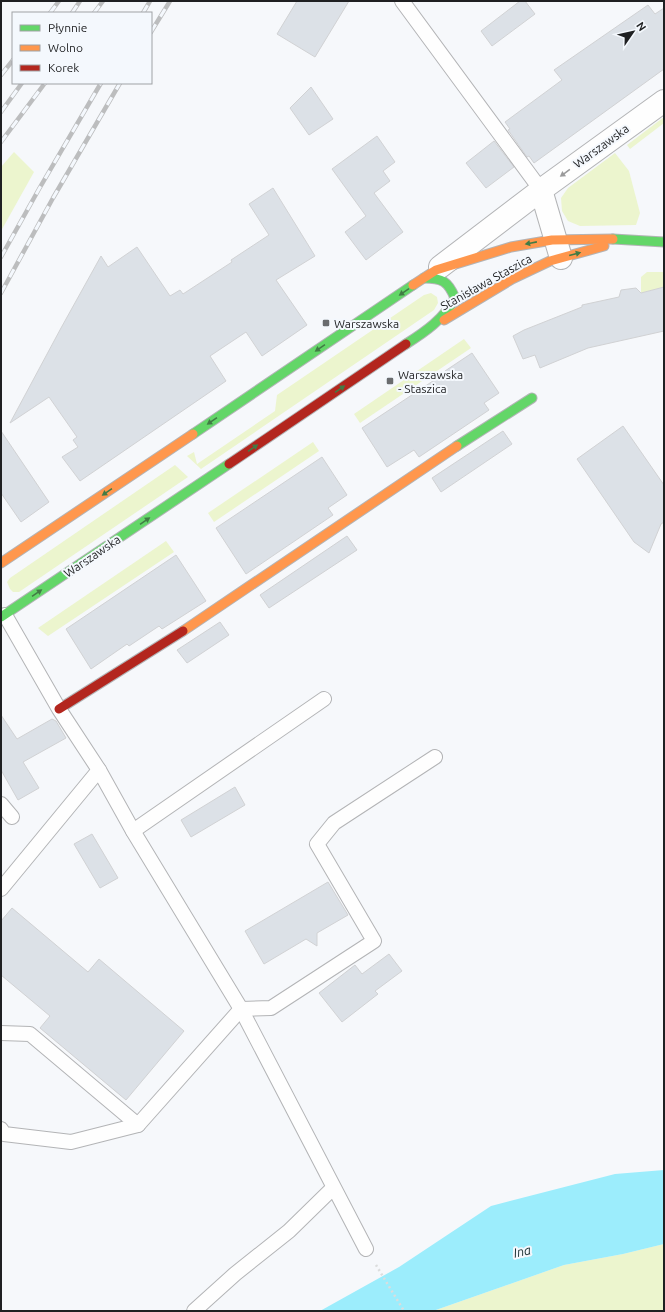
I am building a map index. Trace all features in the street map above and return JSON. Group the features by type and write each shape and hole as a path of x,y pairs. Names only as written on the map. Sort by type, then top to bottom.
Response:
{"main road":[{"name":"Stanisława Staszica","path":"429,329 512,279 550,261 558,249 576,239 664,242"},
{"name":"Stanisława Staszica","path":"430,274 467,259 534,242 558,249 626,240"},
{"name":"Warszawska","path":"1,563 430,274 443,280 450,287 454,298 451,306 429,329 2,614"},
{"path":"59,709 205,617 470,437 532,398"}],"street":[{"name":"Warszawska","path":"430,274 541,190 664,101"},
{"path":"541,190 558,249"}],"lane":[{"path":"402,1 541,190"},
{"path":"2,614 59,709 99,770 133,831 241,1009 366,1249"},
{"path":"133,831 324,699"},
{"path":"2,1134 71,1142 138,1125 241,1009 271,1008 374,941 317,844 334,823 435,757"},
{"path":"1,890 99,770"},
{"path":"1,804 12,817"},
{"path":"1,1033 30,1034 138,1125"},
{"path":"194,1311 236,1274 289,1231 333,1188"}],"path":[{"path":"366,1249 404,1311"}],"green space":[{"path":"664,117 664,123 630,149 627,145"},
{"path":"14,152 34,172 1,231 1,167"},
{"path":"615,153 629,171 640,213 636,225 580,226 568,221 562,211 561,198 568,188"},
{"path":"647,272 664,272 664,287 641,293 641,277"},
{"path":"431,293 437,297 438,303 434,310 201,469 187,456 194,452 197,464 275,411 277,395 424,295"},
{"path":"464,339 471,348 360,423 354,414"},
{"path":"313,442 319,451 214,522 208,513"},
{"path":"175,465 188,477 19,592 13,592 10,589 7,582 10,578"},
{"path":"166,541 174,552 48,636 38,628"},
{"path":"664,1244 664,1311 433,1311 564,1265 623,1254"}],"water":[{"name":"Ina","path":"664,1170 664,1244 623,1254 564,1265 433,1311 320,1311 399,1267 491,1206 615,1174"}],"building":[{"path":"297,1 349,1 315,57 277,34"},
{"path":"520,1 525,1 535,14 492,46 481,31"},
{"path":"648,5 655,14 664,8 664,69 534,163 529,156 527,157 508,130 510,129 505,122 562,80 554,70"},
{"path":"311,87 333,119 309,135 290,108"},
{"path":"377,136 395,162 383,171 390,181 374,193 403,232 366,260 345,232 366,216 332,169"},
{"path":"494,141 514,167 486,188 466,163"},
{"path":"273,188 315,256 276,280 307,325 262,356 246,332 210,356 226,381 80,481 62,457 78,447 73,440 77,437 49,397 10,423 101,256 108,267 137,247 170,296 180,290 183,294 232,262 231,260 269,235 249,204"},
{"path":"664,287 664,331 588,348 540,368 535,355 523,359 513,336 524,330 582,307 582,305 619,297 621,290 636,288 641,293"},
{"path":"472,353 499,393 484,403 489,410 419,457 414,450 387,467 362,428 445,373 445,371"},
{"path":"623,426 664,485 664,522 661,524 649,553 634,542 577,459"},
{"path":"1,431 49,502 21,522 1,493"},
{"path":"503,431 512,444 441,492 432,478"},
{"path":"322,457 347,495 328,508 333,515 246,574 216,528"},
{"path":"347,536 357,550 269,608 260,595"},
{"path":"176,555 206,601 162,629 159,626 129,646 127,644 91,669 66,629"},
{"path":"220,622 229,635 187,663 177,650"},
{"path":"1,715 17,739 52,719 56,721 66,738 23,762 39,788 18,800 1,770"},
{"path":"235,787 245,805 191,837 181,820"},
{"path":"92,834 118,878 100,888 74,844"},
{"path":"328,882 348,915 317,933 317,946 306,939 264,964 245,931"},
{"path":"12,908 88,972 99,959 184,1031 126,1100 40,1028 50,1016 1,975 1,921"},
{"path":"389,954 402,971 375,991 378,994 342,1022 319,993 355,965 362,974"}],"railway":[{"path":"51,12 59,1"},
{"path":"73,12 80,1"},
{"path":"95,12 103,1"},
{"path":"144,12 150,1"},
{"path":"152,30 170,1"},
{"path":"1,75 12,61"},
{"path":"1,112 21,84"},
{"path":"1,142 44,84"},
{"path":"1,257 100,84"},
{"path":"1,293 53,198 119,84"}],"traffic: fast":[{"path":"613,239 664,242"},
{"path":"406,344 440,319 451,306 455,298 450,288 444,282 424,278"},
{"path":"193,434 413,285"},
{"path":"457,446 532,398"},
{"path":"1,617 229,464"}],"traffic: slow":[{"path":"413,285 436,270 511,247 552,240 613,239"},
{"path":"444,320 512,279 550,261 604,246"},
{"path":"1,563 193,434"},
{"path":"183,631 457,446"}],"traffic: jam":[{"path":"229,464 406,344"},
{"path":"59,709 183,631"}],"place":[{"name":"Warszawska","path":"326,323"},
{"name":"Warszawska - Staszica","path":"390,381"}]}
